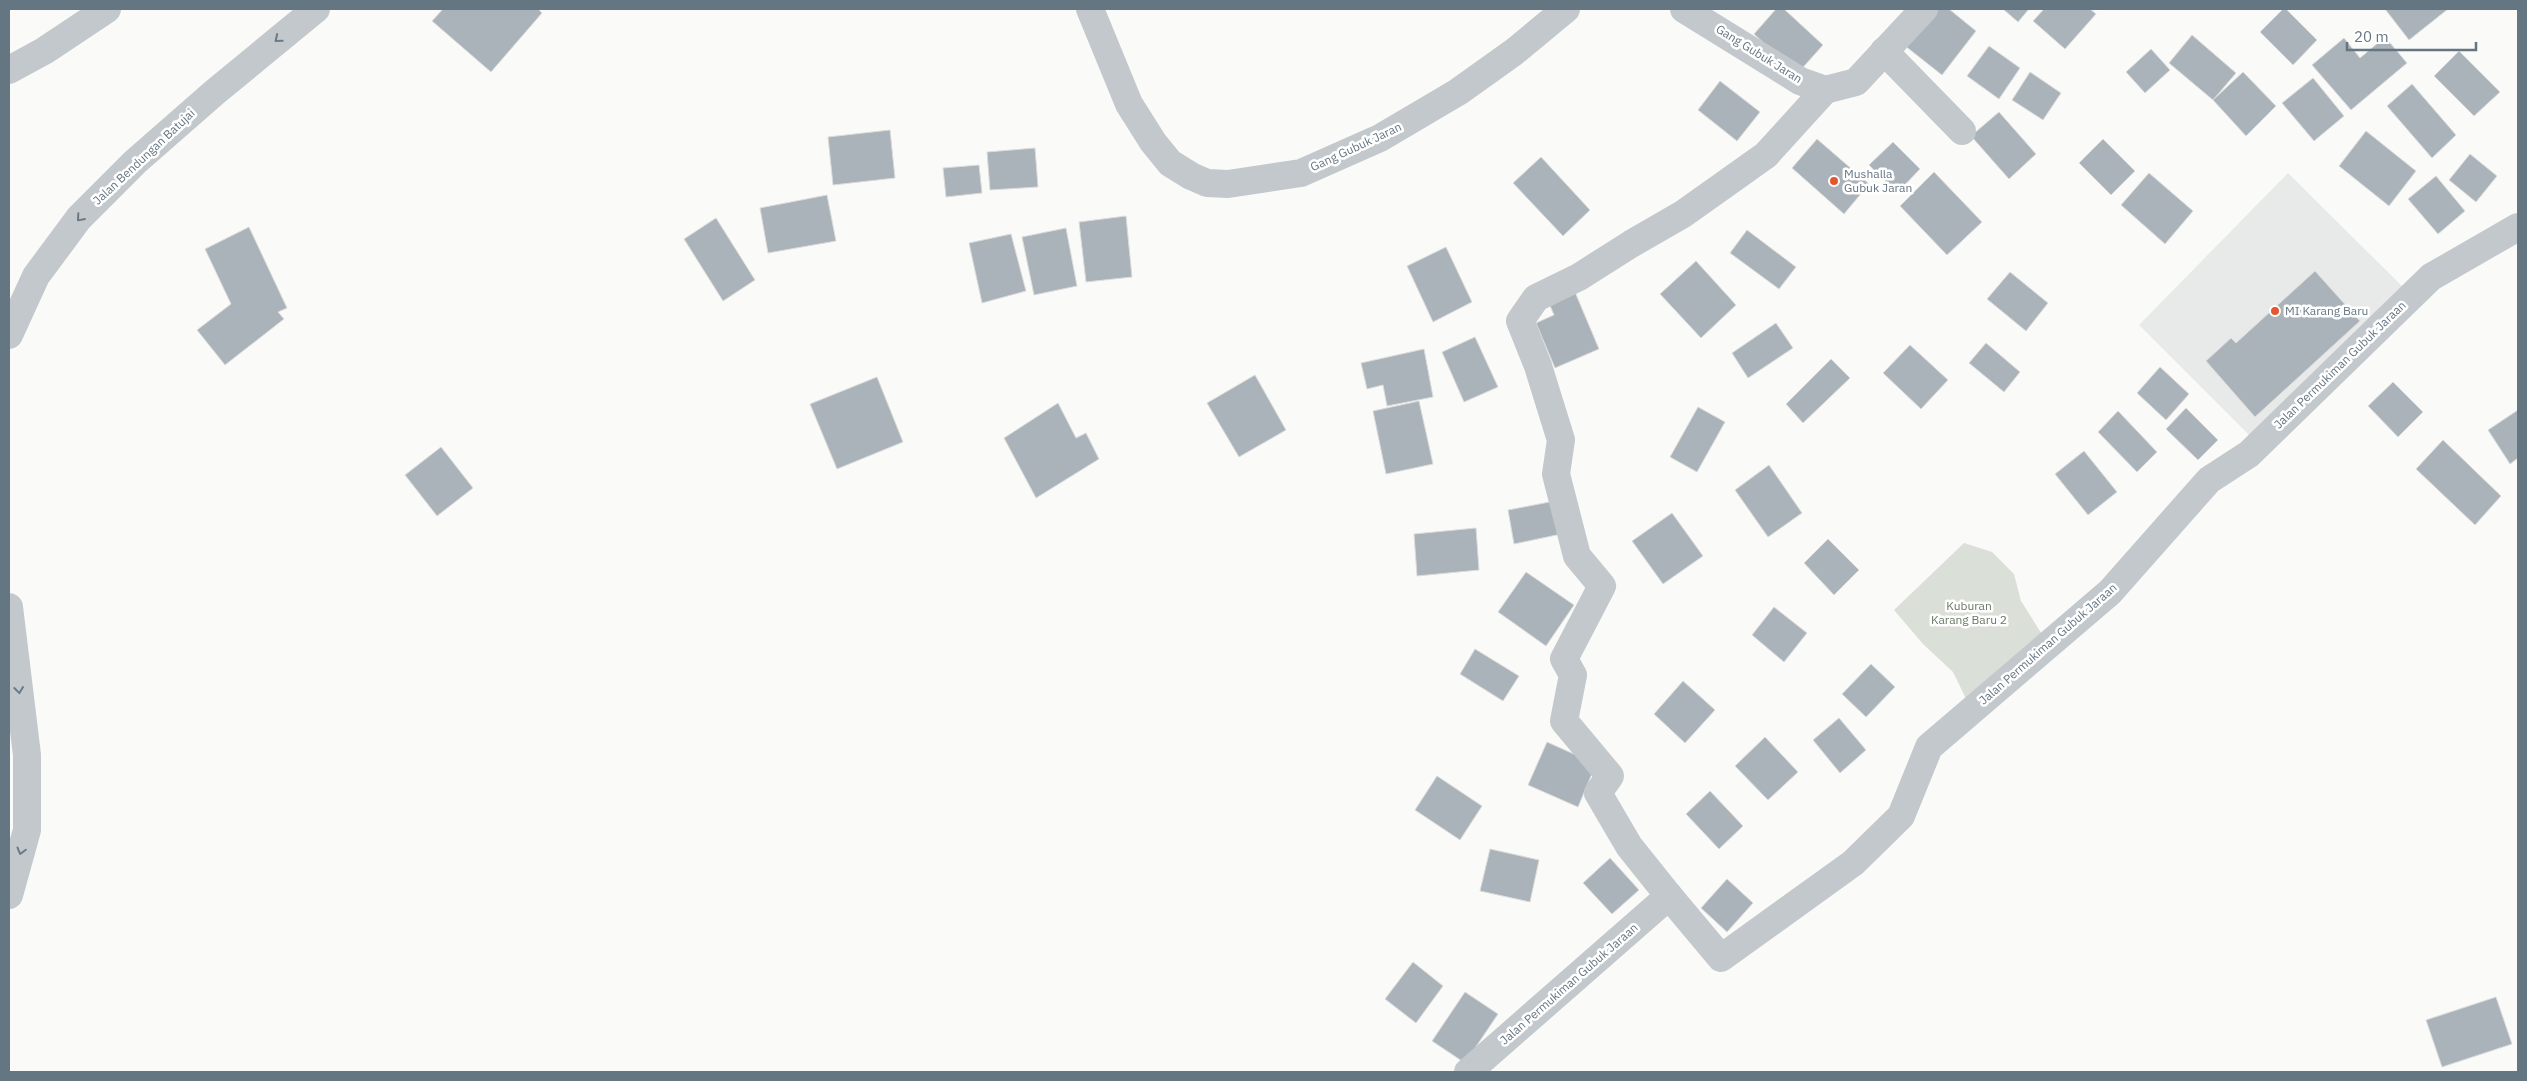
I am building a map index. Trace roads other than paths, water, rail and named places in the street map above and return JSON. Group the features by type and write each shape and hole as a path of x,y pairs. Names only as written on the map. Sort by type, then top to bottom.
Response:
{"street":[{"path":"9,70 44,51 108,9"},
{"name":"Jalan Bendungan Batujai","path":"9,335 36,276 79,218 135,162 215,92 316,9"},
{"name":"Gang Gubuk Jaran","path":"1090,9 1129,104 1153,142 1170,163 1191,176 1208,183 1228,184 1301,172 1380,138 1458,92 1514,52 1566,9"},
{"name":"Gang Gubuk Jaran","path":"1684,9 1800,81 1825,90"},
{"path":"1825,90 1856,82 1924,9"},
{"path":"1884,51 1962,131"},
{"name":"Jalan Permukiman Gubuk Jaraan","path":"1825,90 1766,155 1683,214 1579,277 1536,298 1520,321 1538,366 1561,440 1556,474 1576,556 1602,586 1564,659 1573,675 1564,721 1610,776 1598,792 1629,846 1721,958 1853,863 1901,816 1929,747 2110,592 2210,480 2249,454 2431,277 2518,227"},
{"path":"9,607 27,755 27,830 9,895"},
{"name":"Jalan Permukiman Gubuk Jaraan","path":"1468,1072 1669,896"}],"place":[{"name":"Mushalla Gubuk Jaran","path":"1834,181"},
{"name":"MI Karang Baru","path":"2275,311"}],"park label":[{"name":"Kuburan Karang Baru 2","path":"1969,613"}]}
